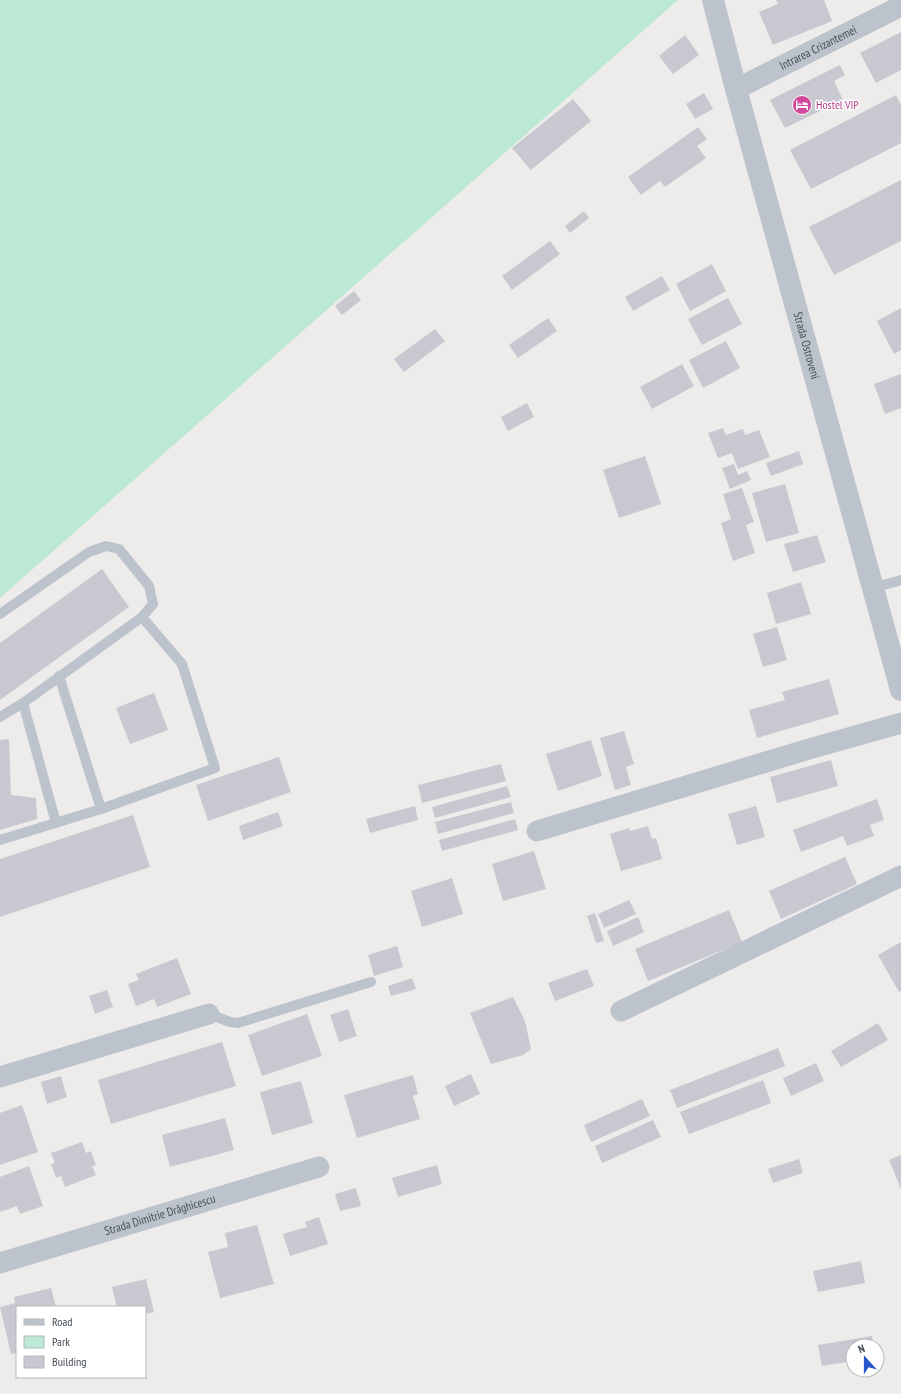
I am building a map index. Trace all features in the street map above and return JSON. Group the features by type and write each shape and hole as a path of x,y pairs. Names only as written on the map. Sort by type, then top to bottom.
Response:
{"street":[{"name":"Strada Ostroveni","path":"713,0 736,89 901,690"},
{"name":"Intrarea Crizantemei","path":"736,89 901,6"},
{"path":"537,831 809,749 901,723"},
{"path":"621,1011 901,876"},
{"path":"0,1077 209,1014"},
{"name":"Strada Dimitrie Drăghicescu","path":"0,1263 319,1167"}],"lane":[{"path":"0,614 90,552 106,546 119,549 149,586 153,604 142,617 23,703 0,717"},
{"path":"873,588 901,580"},
{"path":"0,840 102,809 215,768 182,664 142,617"},
{"path":"59,676 102,809"},
{"path":"23,703 56,823"},
{"path":"209,1014 230,1022 238,1023 371,982"}],"green space":[{"path":"0,0 678,0 0,598"}],"building":[{"path":"776,0 824,0 832,21 773,45 759,12 778,4"},
{"path":"901,32 901,70 876,83 860,53"},
{"path":"685,35 699,55 673,74 659,56"},
{"path":"840,65 845,75 834,81 843,100 785,128 770,100"},
{"path":"704,93 713,109 695,119 686,104"},
{"path":"896,95 901,105 901,143 811,189 790,150"},
{"path":"573,99 591,121 531,170 512,148"},
{"path":"698,127 707,139 697,146 706,158 665,187 660,181 641,195 628,177"},
{"path":"901,180 901,241 834,275 809,227"},
{"path":"584,211 589,218 570,233 565,226"},
{"path":"550,241 560,254 512,290 502,276"},
{"path":"712,264 726,291 690,311 676,284"},
{"path":"662,276 670,290 633,311 625,297"},
{"path":"354,291 361,300 342,315 335,306"},
{"path":"728,298 742,324 702,345 688,319"},
{"path":"901,308 901,350 894,354 877,321"},
{"path":"548,318 557,331 518,358 509,345"},
{"path":"435,329 445,341 404,372 394,359"},
{"path":"726,341 740,368 703,388 689,360"},
{"path":"682,364 694,386 652,409 640,387"},
{"path":"901,374 901,408 885,414 874,384"},
{"path":"527,403 534,417 508,431 501,417"},
{"path":"723,428 726,435 743,429 745,435 759,430 770,457 738,469 732,453 718,458 708,433"},
{"path":"799,451 803,464 771,476 766,463"},
{"path":"645,456 661,504 619,518 603,470"},
{"path":"734,464 738,475 747,471 751,480 730,489 722,468"},
{"path":"785,484 799,533 766,542 752,493"},
{"path":"742,488 754,522 746,525 755,553 733,561 721,523 731,519 723,494"},
{"path":"817,535 826,562 793,572 784,544"},
{"path":"102,569 129,607 0,700 0,643"},
{"path":"801,582 811,614 776,624 767,593"},
{"path":"777,627 787,660 763,667 753,634"},
{"path":"829,679 839,714 757,738 749,710 785,700 782,692"},
{"path":"154,693 168,730 130,744 116,708"},
{"path":"624,731 634,764 626,767 631,785 615,790 600,738"},
{"path":"9,739 11,795 36,798 37,819 0,830 0,740"},
{"path":"591,740 602,776 558,791 546,754"},
{"path":"279,757 291,792 208,821 196,785"},
{"path":"831,760 838,786 777,803 770,777"},
{"path":"501,764 506,781 422,803 418,785"},
{"path":"507,786 511,797 435,818 432,807"},
{"path":"877,799 884,820 870,825 874,836 847,846 843,836 801,852 793,830"},
{"path":"511,802 514,813 438,834 435,822"},
{"path":"415,806 418,820 370,833 366,819"},
{"path":"756,806 765,837 737,845 728,814"},
{"path":"278,812 283,826 243,840 239,826"},
{"path":"133,815 150,867 0,917 0,859"},
{"path":"515,819 518,830 442,851 439,840"},
{"path":"648,826 652,839 656,838 662,859 621,871 610,834 629,828 630,831"},
{"path":"534,851 546,889 503,901 492,864"},
{"path":"845,857 857,884 781,919 769,891"},
{"path":"452,878 463,914 422,927 411,891"},
{"path":"629,900 636,914 604,928 598,914"},
{"path":"729,910 742,942 648,981 635,949"},
{"path":"595,913 604,941 596,943 587,916"},
{"path":"638,917 644,932 613,946 607,931"},
{"path":"901,942 901,991 899,992 878,955"},
{"path":"397,946 403,967 374,976 368,955"},
{"path":"177,958 191,994 157,1007 154,999 136,1006 128,984 139,980 136,974"},
{"path":"587,969 594,986 555,1001 548,983"},
{"path":"412,978 416,989 391,996 388,986"},
{"path":"107,990 113,1007 95,1014 89,996"},
{"path":"513,997 525,1021 531,1049 523,1055 491,1064 470,1013"},
{"path":"348,1009 357,1036 339,1042 330,1015"},
{"path":"307,1014 322,1056 262,1076 248,1035"},
{"path":"878,1023 888,1040 841,1067 831,1051"},
{"path":"222,1042 236,1086 111,1124 98,1080"},
{"path":"778,1048 785,1066 677,1108 670,1090"},
{"path":"816,1063 824,1081 791,1096 783,1078"},
{"path":"471,1074 480,1094 454,1106 445,1086"},
{"path":"413,1075 418,1094 413,1096 420,1119 357,1138 344,1095"},
{"path":"61,1076 67,1097 47,1104 41,1082"},
{"path":"763,1080 771,1103 689,1134 680,1112"},
{"path":"301,1081 313,1123 272,1135 260,1092"},
{"path":"642,1099 650,1116 591,1142 584,1125"},
{"path":"22,1105 38,1152 0,1165 0,1113"},
{"path":"225,1118 234,1150 170,1167 162,1135"},
{"path":"653,1120 661,1137 602,1163 595,1146"},
{"path":"82,1142 86,1153 91,1151 96,1165 92,1166 96,1175 65,1187 61,1176 56,1178 51,1164 55,1163 51,1153"},
{"path":"901,1155 901,1189 889,1160"},
{"path":"799,1159 803,1173 773,1183 768,1169"},
{"path":"437,1165 442,1184 398,1197 392,1178"},
{"path":"29,1166 43,1206 20,1214 17,1206 0,1212 0,1177"},
{"path":"356,1188 361,1206 340,1211 335,1194"},
{"path":"319,1217 328,1244 290,1256 283,1234 307,1227 305,1222"},
{"path":"257,1225 274,1284 220,1298 208,1252 228,1247 225,1233"},
{"path":"861,1261 865,1283 818,1292 813,1271"},
{"path":"146,1279 154,1312 146,1314 146,1306 117,1306 112,1287"},
{"path":"51,1288 56,1306 16,1306 16,1353 11,1354 0,1307 15,1303 14,1297"},
{"path":"872,1336 872,1338 860,1338"},
{"path":"845,1340 845,1362 822,1366 818,1345"}],"place":[{"name":"Hostel VIP","path":"802,105"}]}
